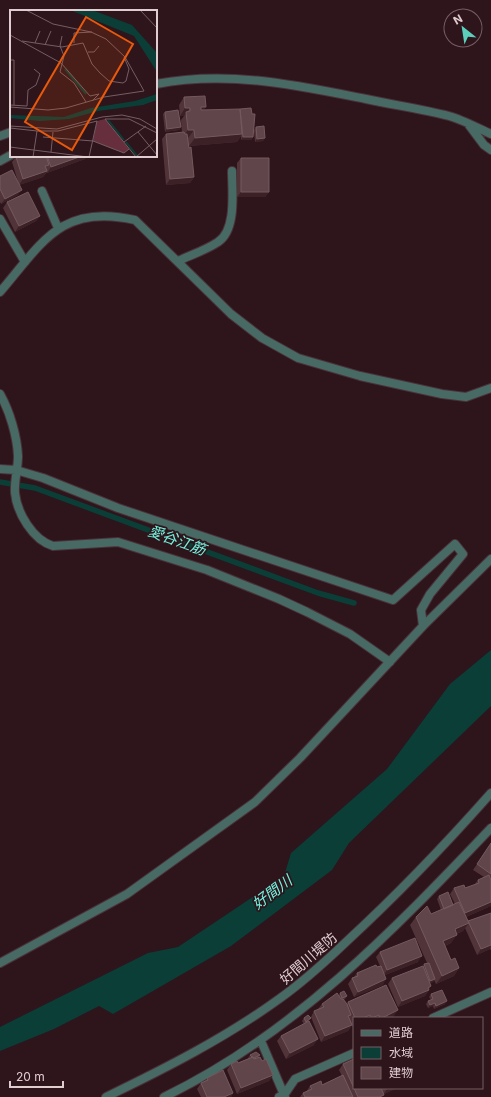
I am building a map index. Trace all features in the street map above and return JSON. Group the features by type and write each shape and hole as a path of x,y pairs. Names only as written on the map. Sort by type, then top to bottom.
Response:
{"street":[{"path":"157,84 177,80 225,78 256,79 297,85 451,117 491,134"},
{"path":"469,125 484,145 491,150"},
{"path":"0,136 10,132"},
{"path":"0,161 10,156"},
{"path":"178,261 219,242 225,234 232,214 232,171"},
{"path":"42,191 58,228"},
{"path":"0,292 34,251 58,228 76,219 101,215 135,220 232,314 262,338 298,358 360,376 442,394 466,397 491,388"},
{"path":"0,219 25,262"},
{"path":"0,394 11,421 16,443 18,456 15,491 22,517 45,544 53,546 118,542 207,570 279,599 350,634 390,662"},
{"path":"0,469 16,470 76,490 118,508 393,600 455,544 463,554 430,594 421,610 423,626"},
{"path":"0,963 127,894 255,802 300,758 423,626 491,558"},
{"name":"好間川堤防","path":"106,1097 173,1064 226,1034 281,998 320,967 373,919 431,860 491,793"},
{"path":"164,1097 202,1079 261,1041 297,1013 344,974 420,902 491,828"},
{"path":"435,1017 491,992"},
{"path":"261,1041 283,1096"},
{"path":"283,1096 295,1079 353,1053"}],"water":[{"name":"好間川","path":"491,650 491,706 349,843 332,870 231,946 113,1014 99,1006 54,1029 0,1051 0,1027 148,953 178,947 284,876 291,853 387,769 450,684"}],"building":[{"path":"205,96 206,107 201,107 201,110 240,109 242,134 195,138 194,130 188,130 186,112 190,111 190,108 185,108 184,97"},
{"path":"251,108 252,114 255,114 253,137 243,137 240,109"},
{"path":"178,110 181,127 167,129 165,112"},
{"path":"264,126 265,138 257,139 256,127"},
{"path":"184,132 187,134 189,148 191,147 194,177 170,179 166,134"},
{"path":"16,157 46,157 49,165 45,166 47,171 23,179"},
{"path":"47,157 79,157 51,167"},
{"path":"241,158 269,158 269,192 241,192"},
{"path":"12,170 22,190 5,199 0,189 0,176"},
{"path":"28,192 40,216 19,226 7,202"},
{"path":"491,843 491,874 477,864"},
{"path":"489,875 491,880 491,902 465,913 454,888 464,885 465,888 479,883 478,880"},
{"path":"448,892 453,905 444,909 439,896"},
{"path":"459,902 469,923 455,929 457,935 443,941 451,960 455,958 459,968 442,976 416,917 427,906 431,914"},
{"path":"491,913 491,945 481,949 468,921"},
{"path":"415,938 422,956 387,970 380,952"},
{"path":"429,963 435,979 430,981 424,964"},
{"path":"376,965 377,967 381,966 386,979 358,992 352,978 358,976 357,973"},
{"path":"423,966 431,986 428,988 429,990 402,1001 392,978"},
{"path":"386,985 398,1010 384,1017 380,1017 379,1015 371,1017 370,1015 365,1017 355,1017 348,1002"},
{"path":"442,990 447,1001 436,1006 435,1003 430,1005 428,1001 433,999 431,994"},
{"path":"344,991 347,996 342,998 340,993"},
{"path":"337,993 347,1004 351,1015 348,1016 352,1025 325,1036 314,1011 324,1007 322,1004"},
{"path":"308,1015 311,1018 306,1022 304,1018"},
{"path":"309,1021 318,1039 290,1053 281,1036"},
{"path":"256,1052 260,1055 254,1058 250,1055"},
{"path":"253,1057 254,1059 260,1057 262,1061 266,1059 273,1075 241,1088 231,1064"},
{"path":"353,1059 353,1086 343,1064"},
{"path":"223,1070 233,1093 224,1097 207,1097 201,1083 208,1080 207,1078"},
{"path":"343,1075 353,1097 305,1097 303,1093 312,1089 310,1086 321,1081 322,1085"},
{"path":"354,1089 381,1089 384,1095 379,1097 358,1097"}],"waterway":[{"name":"愛谷江筋","path":"0,482 35,488 318,593 354,603"}]}
